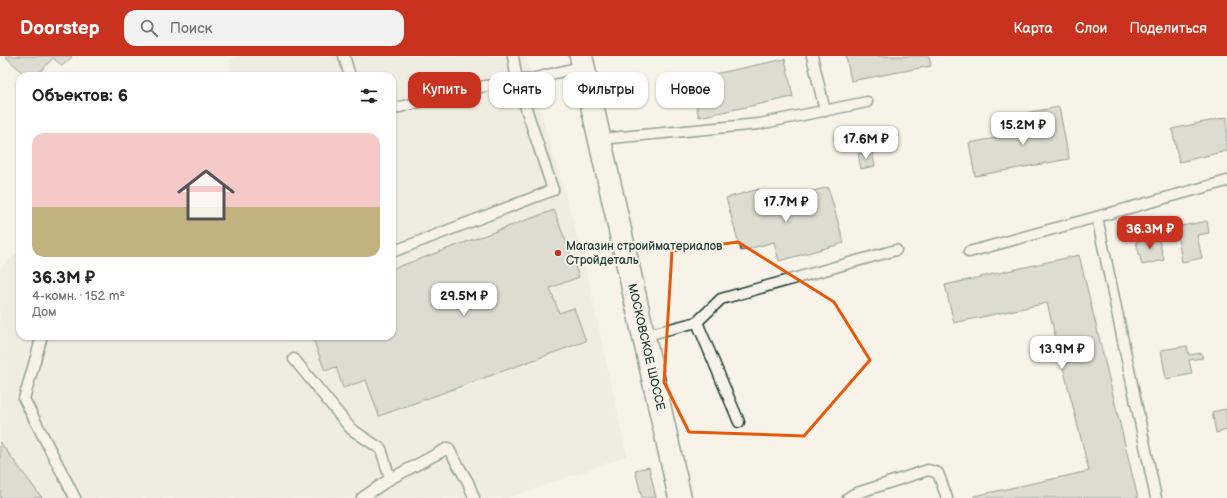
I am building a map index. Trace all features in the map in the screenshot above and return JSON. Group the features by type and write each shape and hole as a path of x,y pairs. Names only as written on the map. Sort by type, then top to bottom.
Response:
{"main road":[{"name":"МОСКОВСКОЕ ШОССЕ","path":"582,61 680,498"}],"lane":[{"path":"344,56 349,72"},
{"path":"513,56 516,72"},
{"path":"812,56 825,111"},
{"path":"546,72 582,61"},
{"path":"396,108 473,88 489,85"},
{"path":"600,139 759,124 867,102"},
{"path":"396,250 553,190 526,108"},
{"path":"969,252 1227,181"},
{"path":"1097,217 1156,498"},
{"path":"643,336 697,322 721,299 896,250"},
{"path":"697,322 739,422"},
{"path":"41,340 24,399 75,498"},
{"path":"294,359 351,429 381,449 390,479"},
{"path":"362,498 390,479 448,448 468,482 474,498"},
{"path":"848,498 854,494 928,470 938,473 947,498"}],"highlighted area":[{"path":"738,242 834,302 870,360 804,436 689,432 664,382 672,251"}],"shaded area":[{"path":"240,56 526,56 529,72 489,72 489,108 540,108 582,252 627,456 508,498 0,498 0,268 16,254 16,340 396,340 396,72 231,72 229,60"}],"building":[{"path":"5,56 72,57 62,66 53,58 40,72 22,72"},
{"path":"846,56 929,56 931,66 851,81"},
{"path":"785,59 793,97 699,117 697,108 724,108 723,72"},
{"path":"1059,107 1069,159 975,176 969,143 1028,132 1025,113"},
{"path":"1227,117 1227,151 1179,162 1172,129"},
{"path":"856,131 860,143 837,149 834,136"},
{"path":"872,151 875,166 861,169 858,154"},
{"path":"828,187 844,243 779,261 774,242 741,251 726,198 759,189 764,205"},
{"path":"554,210 579,277 550,288 559,313 574,308 586,341 379,416 366,380 343,388 336,367 325,371 313,340 396,340 396,268"},
{"path":"1207,221 1209,233 1197,235 1202,258 1182,262 1176,227"},
{"path":"1158,236 1164,260 1142,265 1136,241"},
{"path":"1079,255 1138,498 974,498 974,496 1089,471 1047,303 954,323 945,285"},
{"path":"1187,346 1189,355 1201,353 1203,358 1189,360 1192,374 1166,379 1161,350"},
{"path":"1226,409 1227,430 1216,433 1212,412"},
{"path":"0,442 42,498 0,498"},
{"path":"649,467 656,498 642,498 635,470"}],"place":[{"name":"Магазин строийматериалов Стройдеталь","path":"558,253"}]}
